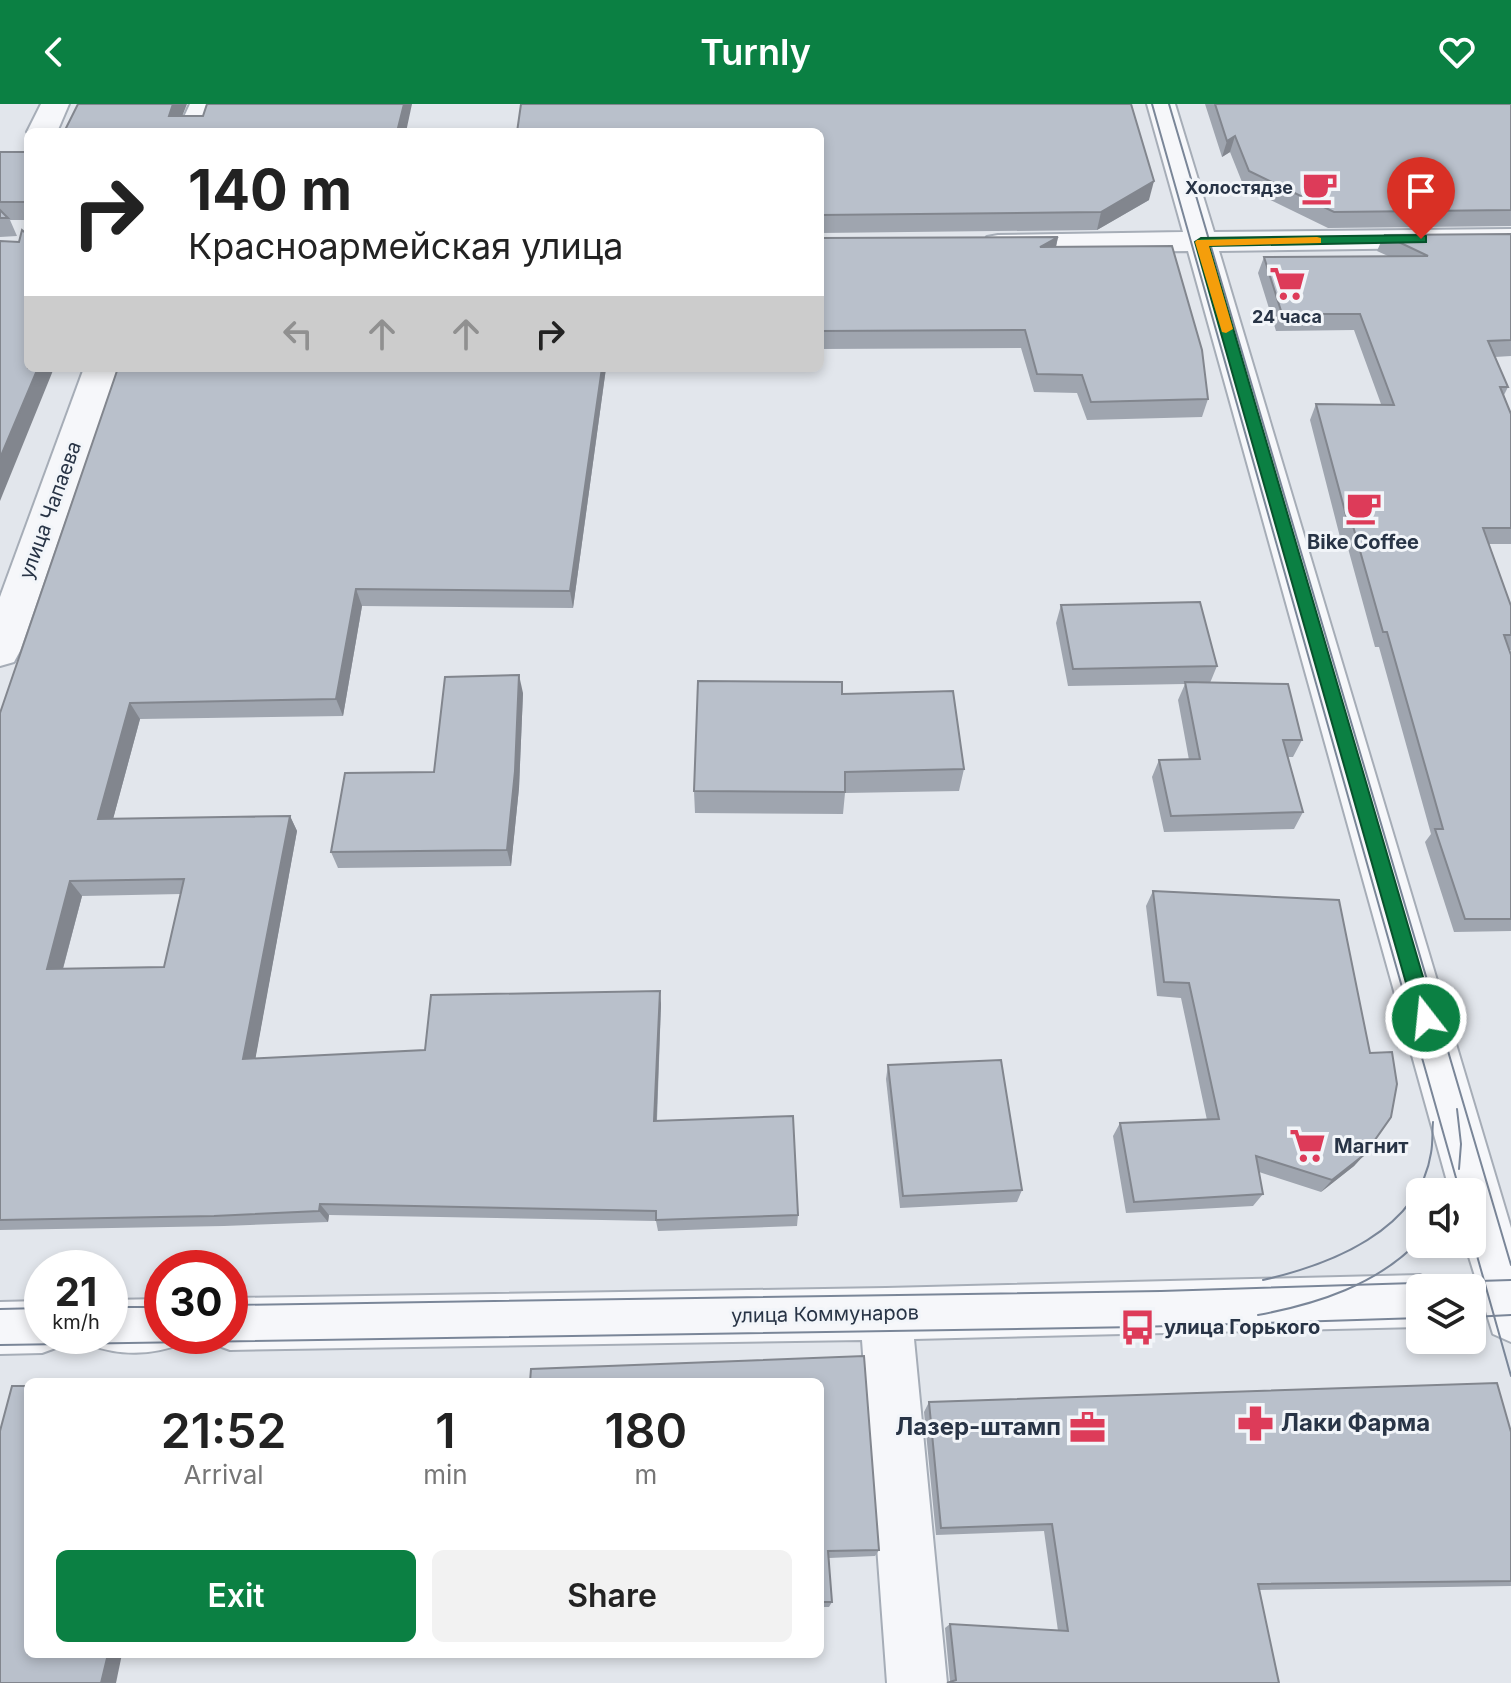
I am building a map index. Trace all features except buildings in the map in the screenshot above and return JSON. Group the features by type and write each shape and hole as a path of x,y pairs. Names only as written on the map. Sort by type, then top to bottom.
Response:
{"street":[{"path":"44,128 55,104"},
{"path":"194,128 204,104"},
{"path":"1161,104 1500,1302"},
{"path":"975,244 1511,238"},
{"name":"улица Чапаева","path":"0,651 100,372"},
{"name":"улица Коммунаров","path":"248,1324 886,1314 1406,1301"},
{"path":"886,1314 917,1683"},
{"path":"0,1328 24,1327"}],"tram line":[{"path":"1152,104 1456,1178"},
{"path":"1169,104 1511,1265"},
{"path":"1457,1109 1461,1144 1459,1169"},
{"path":"1263,1280 1342,1254 1390,1224 1409,1204 1423,1180 1431,1153 1433,1122"},
{"path":"1356,1285 1406,1253"},
{"path":"1478,1258 1482,1274"},
{"path":"1486,1281 1511,1280"},
{"path":"1356,1285 1406,1283"},
{"path":"248,1305 1161,1291 1356,1285"},
{"path":"1258,1315 1302,1305 1356,1285"},
{"path":"1486,1288 1494,1316"},
{"path":"128,1307 144,1307"},
{"path":"0,1309 24,1308"},
{"path":"1494,1316 1511,1315"},
{"path":"1486,1316 1494,1316"},
{"path":"1494,1316 1511,1376"},
{"path":"0,1345 1138,1327 1406,1318"}],"slow traffic":[{"path":"1226,329 1201,242 1317,241"}],"place":[{"name":"Холостядзе","path":"1319,188"},
{"name":"24 часа","path":"1287,283"},
{"name":"Bike Coffee","path":"1363,507"},
{"name":"Магнит","path":"1308,1146"},
{"name":"улица Горького","path":"1138,1327"},
{"name":"Лаки Фарма","path":"1255,1423"},
{"name":"Лазер-штамп","path":"1087,1427"}],"route":[{"path":"1421,239 1201,242 1426,1018"}]}
